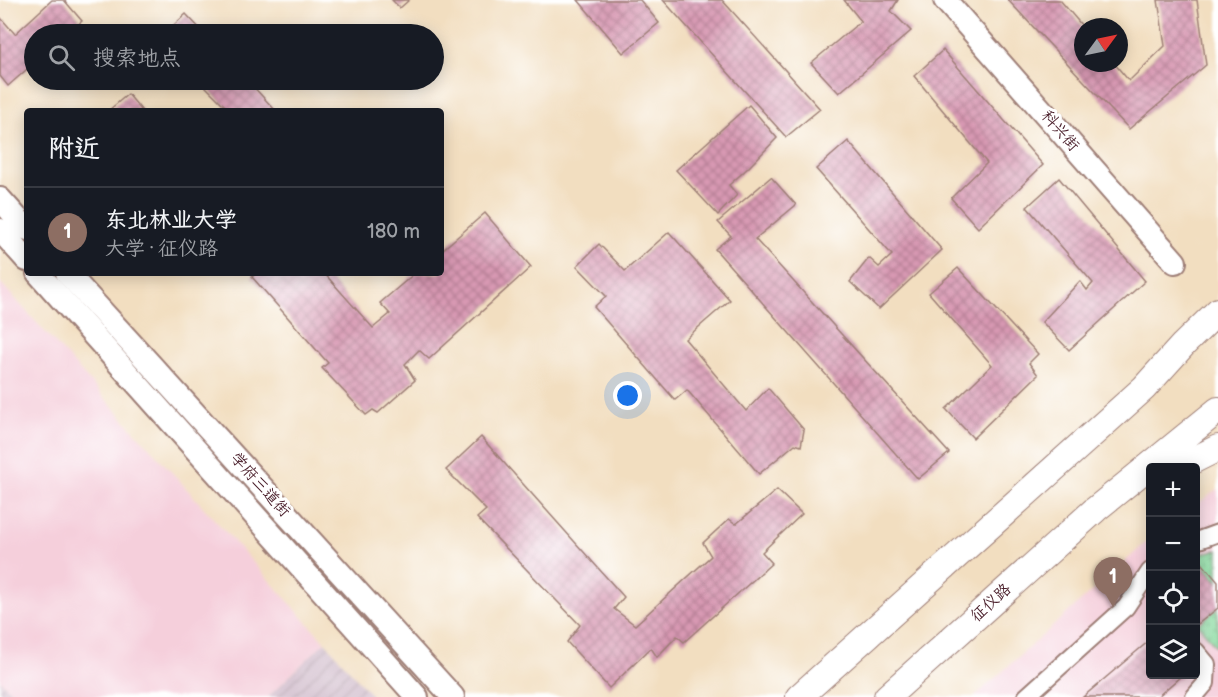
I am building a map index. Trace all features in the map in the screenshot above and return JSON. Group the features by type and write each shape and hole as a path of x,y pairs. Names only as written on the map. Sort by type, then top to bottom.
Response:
{"main road":[{"name":"科兴街","path":"945,0 1175,262"},
{"path":"0,199 24,226"},
{"path":"0,230 24,257"},
{"name":"学府三道街","path":"41,276 417,697"},
{"name":"学府三道街","path":"70,276 453,697"},
{"path":"1144,388 1218,311"},
{"path":"799,697 1144,388 1218,334"},
{"path":"1096,509 1218,410"},
{"path":"1188,463 1218,448"},
{"path":"1096,509 1146,484"},
{"name":"征仪路","path":"887,697 1096,509"}],"street":[{"path":"1200,540 1218,533"},
{"path":"1026,697 1145,592"},
{"path":"1194,697 1206,683 1207,664 1200,656"}],"shaded area":[{"path":"0,282 325,642 268,697 16,697 0,680"},
{"path":"1218,489 1218,697 974,697 1146,543 1146,679 1200,679 1200,502"},
{"path":"325,642 373,697 268,697"},
{"path":"0,680 16,697 0,697"}],"green space":[{"path":"1218,550 1218,582 1200,561 1200,553"},
{"path":"1218,608 1218,649 1200,626 1200,622"}],"building":[{"path":"52,0 64,0 82,21 79,24 26,24"},
{"path":"392,0 409,0 400,8"},
{"path":"578,0 640,0 659,23 623,53"},
{"path":"663,0 722,0 820,109 786,137"},
{"path":"844,0 898,0 891,11 911,31 839,93 811,63 861,21"},
{"path":"1008,0 1060,0 1075,18 1074,70"},
{"path":"1158,0 1197,0 1206,65 1129,129 1076,72 1122,72 1129,81 1165,46"},
{"path":"186,14 196,24 175,24"},
{"path":"0,17 15,34 24,26 24,72 8,86 0,76"},
{"path":"943,50 1043,165 978,228 951,198 987,163 914,76"},
{"path":"209,90 256,90 273,108 227,108"},
{"path":"128,94 140,108 112,108"},
{"path":"749,105 777,138 729,185 737,195 718,215 676,170"},
{"path":"848,141 942,250 879,309 850,282 869,258 879,267 892,255 816,169"},
{"path":"771,177 796,205 755,239 949,453 918,479 715,249 731,236 718,222"},
{"path":"1059,178 1145,281 1069,350 1042,322 1080,281 1087,290 1093,283 1027,207"},
{"path":"485,213 531,267 429,359 419,350 405,364 415,380 378,413 373,410 366,415 322,368 328,363 252,277 327,276 373,328 390,314 380,303 412,276 444,276 444,248"},
{"path":"669,232 730,300 685,339 746,411 768,388 804,430 801,446 795,444 759,474 687,390 675,400 594,307 606,296 577,266 599,244 625,271"},
{"path":"958,268 1038,354 1029,363 1038,375 973,438 946,409 992,365 929,293"},
{"path":"481,437 624,597 614,609 635,625 711,556 703,543 729,519 736,524 777,490 802,514 762,552 772,563 684,642 677,636 657,657 651,648 609,688 567,642 580,625 477,518 486,510 446,470"},
{"path":"1200,561 1218,582 1218,608 1200,622"},
{"path":"1146,643 1146,679 1178,679 1157,697 1083,697"}],"place":[{"name":"东北林业大学","path":"1113,607"}]}
